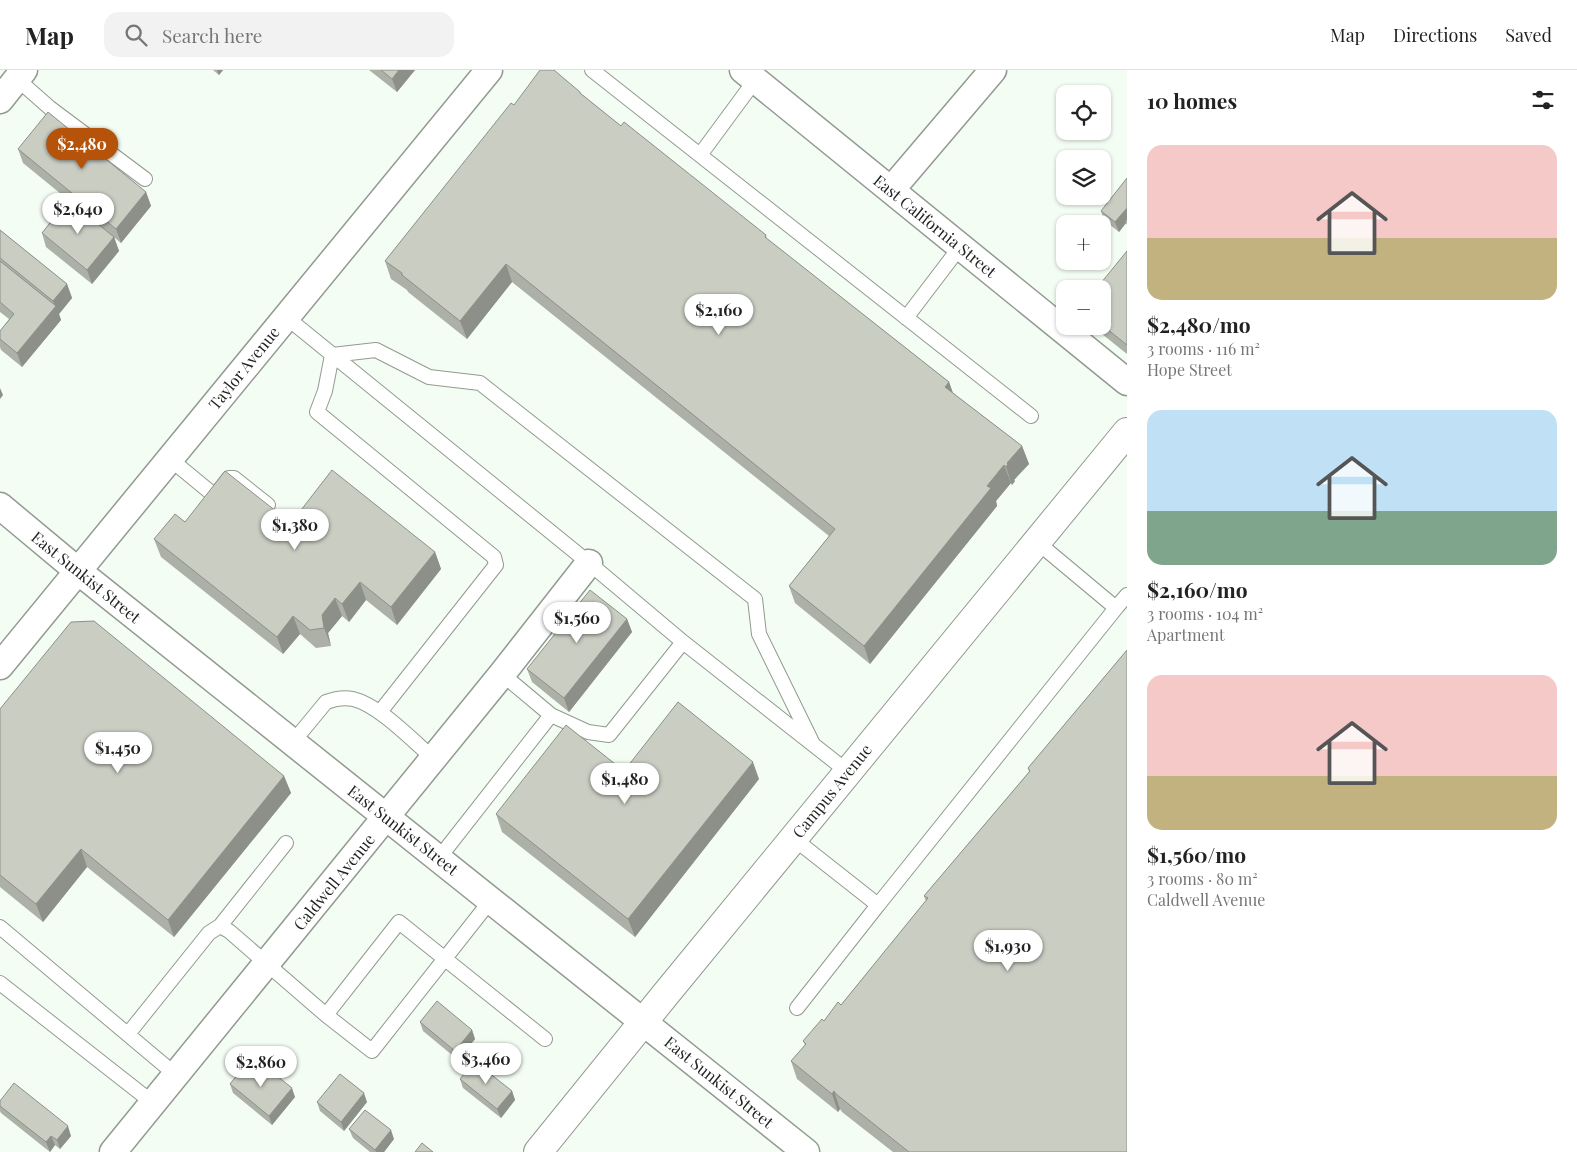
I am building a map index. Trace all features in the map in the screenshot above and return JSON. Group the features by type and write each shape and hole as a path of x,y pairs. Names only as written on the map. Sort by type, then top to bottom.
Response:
{"street":[{"name":"Taylor Avenue","path":"0,666 489,70"},
{"path":"890,190 993,70"},
{"path":"0,100 20,75"},
{"name":"East California Street","path":"750,75 1127,382"},
{"name":"Campus Avenue","path":"538,1152 1127,432"},
{"name":"East Sunkist Street","path":"0,506 78,571 806,1152"},
{"name":"Caldwell Avenue","path":"113,1152 434,759 589,563"}],"lane":[{"path":"592,70 1031,416"},
{"path":"20,75 50,108 145,179"},
{"path":"700,155 750,75"},
{"path":"906,318 960,247"},
{"path":"286,317 589,563 683,642 848,772"},
{"path":"332,354 376,350 429,378 480,383 755,599 759,634 813,744"},
{"path":"332,354 325,391 317,412 494,557 496,565 380,712"},
{"path":"170,459 215,496 229,478 234,478 276,512"},
{"path":"1037,542 1116,608"},
{"path":"797,1008 1127,595"},
{"path":"502,674 551,715 588,732 609,735 683,642"},
{"path":"293,742 326,702 334,699 353,699 380,712 434,759"},
{"path":"438,858 551,715"},
{"path":"793,838 878,905"},
{"path":"128,1034 209,933 220,926 286,843"},
{"path":"220,926 229,931 326,1015 372,1051 491,900"},
{"path":"326,1015 399,922 545,1039"},
{"path":"0,927 176,1075"},
{"path":"0,983 153,1103"}],"building":[{"path":"381,70 399,70 392,79"},
{"path":"540,70 554,70 621,126 624,122 766,235 765,237 949,382 945,387 1022,446 1007,463 1006,467 1004,465 987,486 991,488 864,646 789,586 835,529 506,264 460,321 385,261 511,103 514,105"},
{"path":"48,112 146,192 116,229 18,149"},
{"path":"1127,178 1127,208 1115,222 1111,219 1111,215 1106,215 1101,211 1106,205 1111,205 1111,198"},
{"path":"68,200 114,237 87,270 42,233"},
{"path":"0,230 67,284 53,301 0,258"},
{"path":"1127,251 1127,345 1111,332 1111,280 1103,280"},
{"path":"0,261 56,306 17,353 0,339 0,331 14,314 0,302"},
{"path":"332,470 435,552 391,607 360,582 342,604 335,598 322,615 324,628 310,630 293,616 277,637 154,539 175,514 185,522 225,471 291,523"},
{"path":"590,590 627,619 564,698 527,669"},
{"path":"94,621 284,776 168,920 81,849 36,904 0,875 0,709 71,622"},
{"path":"1127,650 1127,1152 909,1152 834,1091 832,1094 791,1061 806,1044 803,1041 822,1019 824,1021 838,1002 841,1005 928,898 924,896 1030,771 1028,768"},
{"path":"678,702 753,762 628,919 496,814 566,725 624,771"},
{"path":"437,1001 472,1030 455,1051 420,1022"},
{"path":"474,1061 512,1091 497,1109 460,1079"},
{"path":"246,1064 256,1072 262,1064 292,1088 269,1116 230,1084"},
{"path":"340,1074 364,1093 341,1122 317,1102"},
{"path":"14,1083 68,1126 57,1140 51,1136 46,1142 0,1106 0,1101"},
{"path":"365,1110 391,1130 375,1150 349,1129"},
{"path":"422,1143 433,1152 415,1152"}]}
